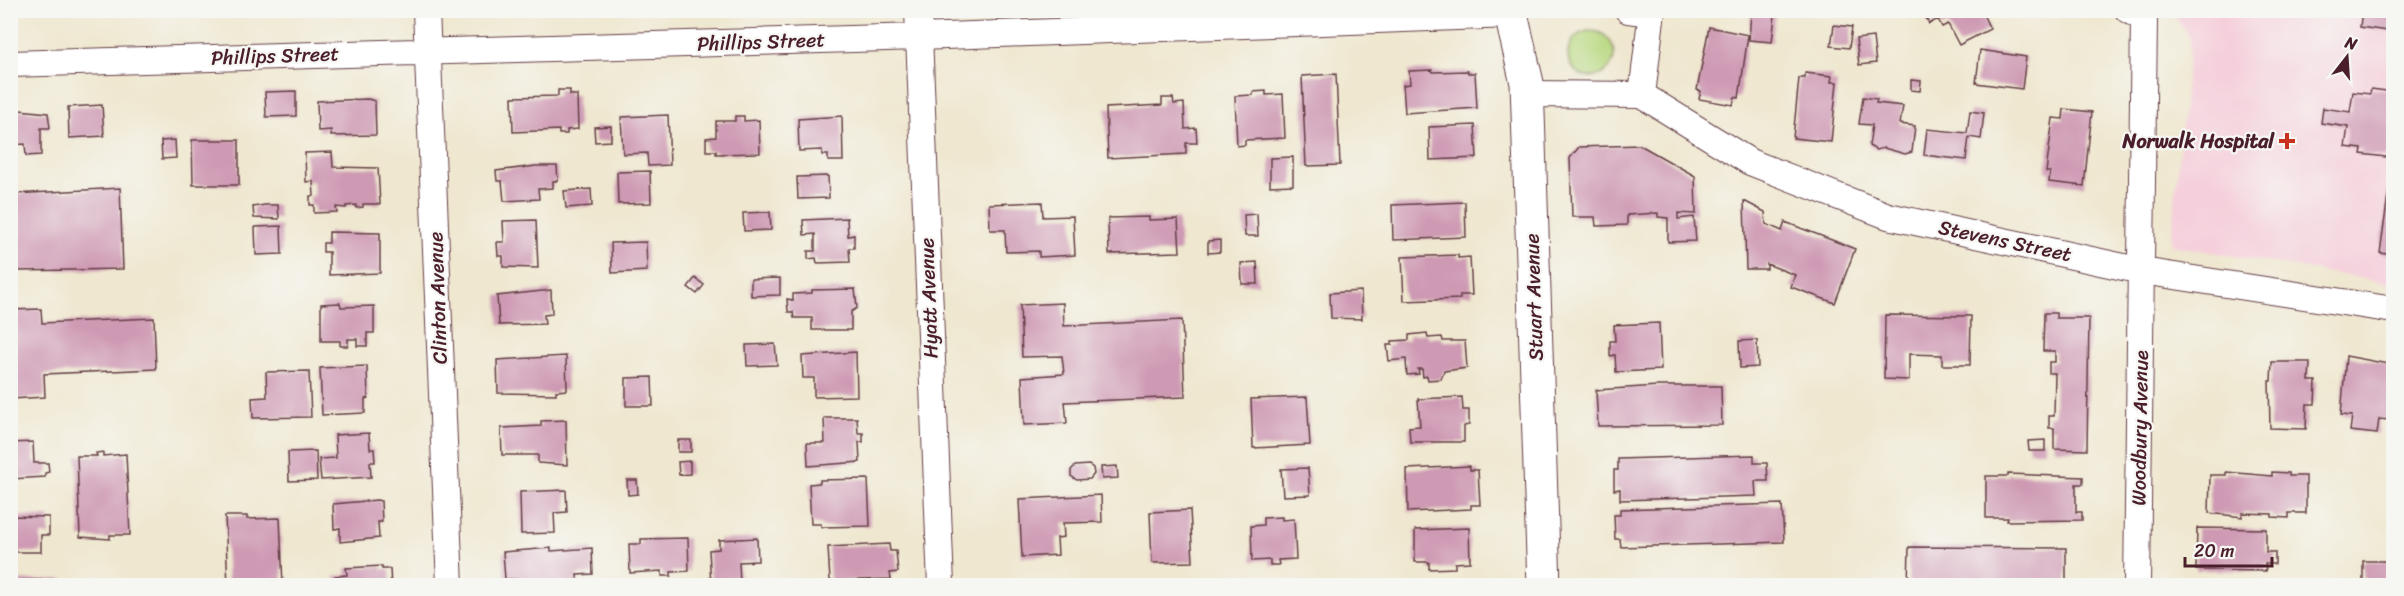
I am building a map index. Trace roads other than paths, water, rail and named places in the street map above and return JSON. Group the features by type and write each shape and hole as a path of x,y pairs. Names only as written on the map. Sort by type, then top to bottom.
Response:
{"street":[{"name":"Clinton Avenue","path":"426,10 450,585"},
{"name":"Hyatt Avenue","path":"918,10 941,585"},
{"name":"Woodbury Avenue","path":"2128,10 2144,18 2137,585"},
{"path":"1527,94 1642,95 1644,11"},
{"name":"Phillips Street","path":"10,64 919,37 1510,13"},
{"name":"Stuart Avenue","path":"1510,13 1527,94 1544,585"},
{"name":"Stevens Street","path":"1642,95 1750,162 1888,216 2142,270 2394,310"}],"place":[{"name":"Norwalk Hospital","path":"2287,141"}]}
